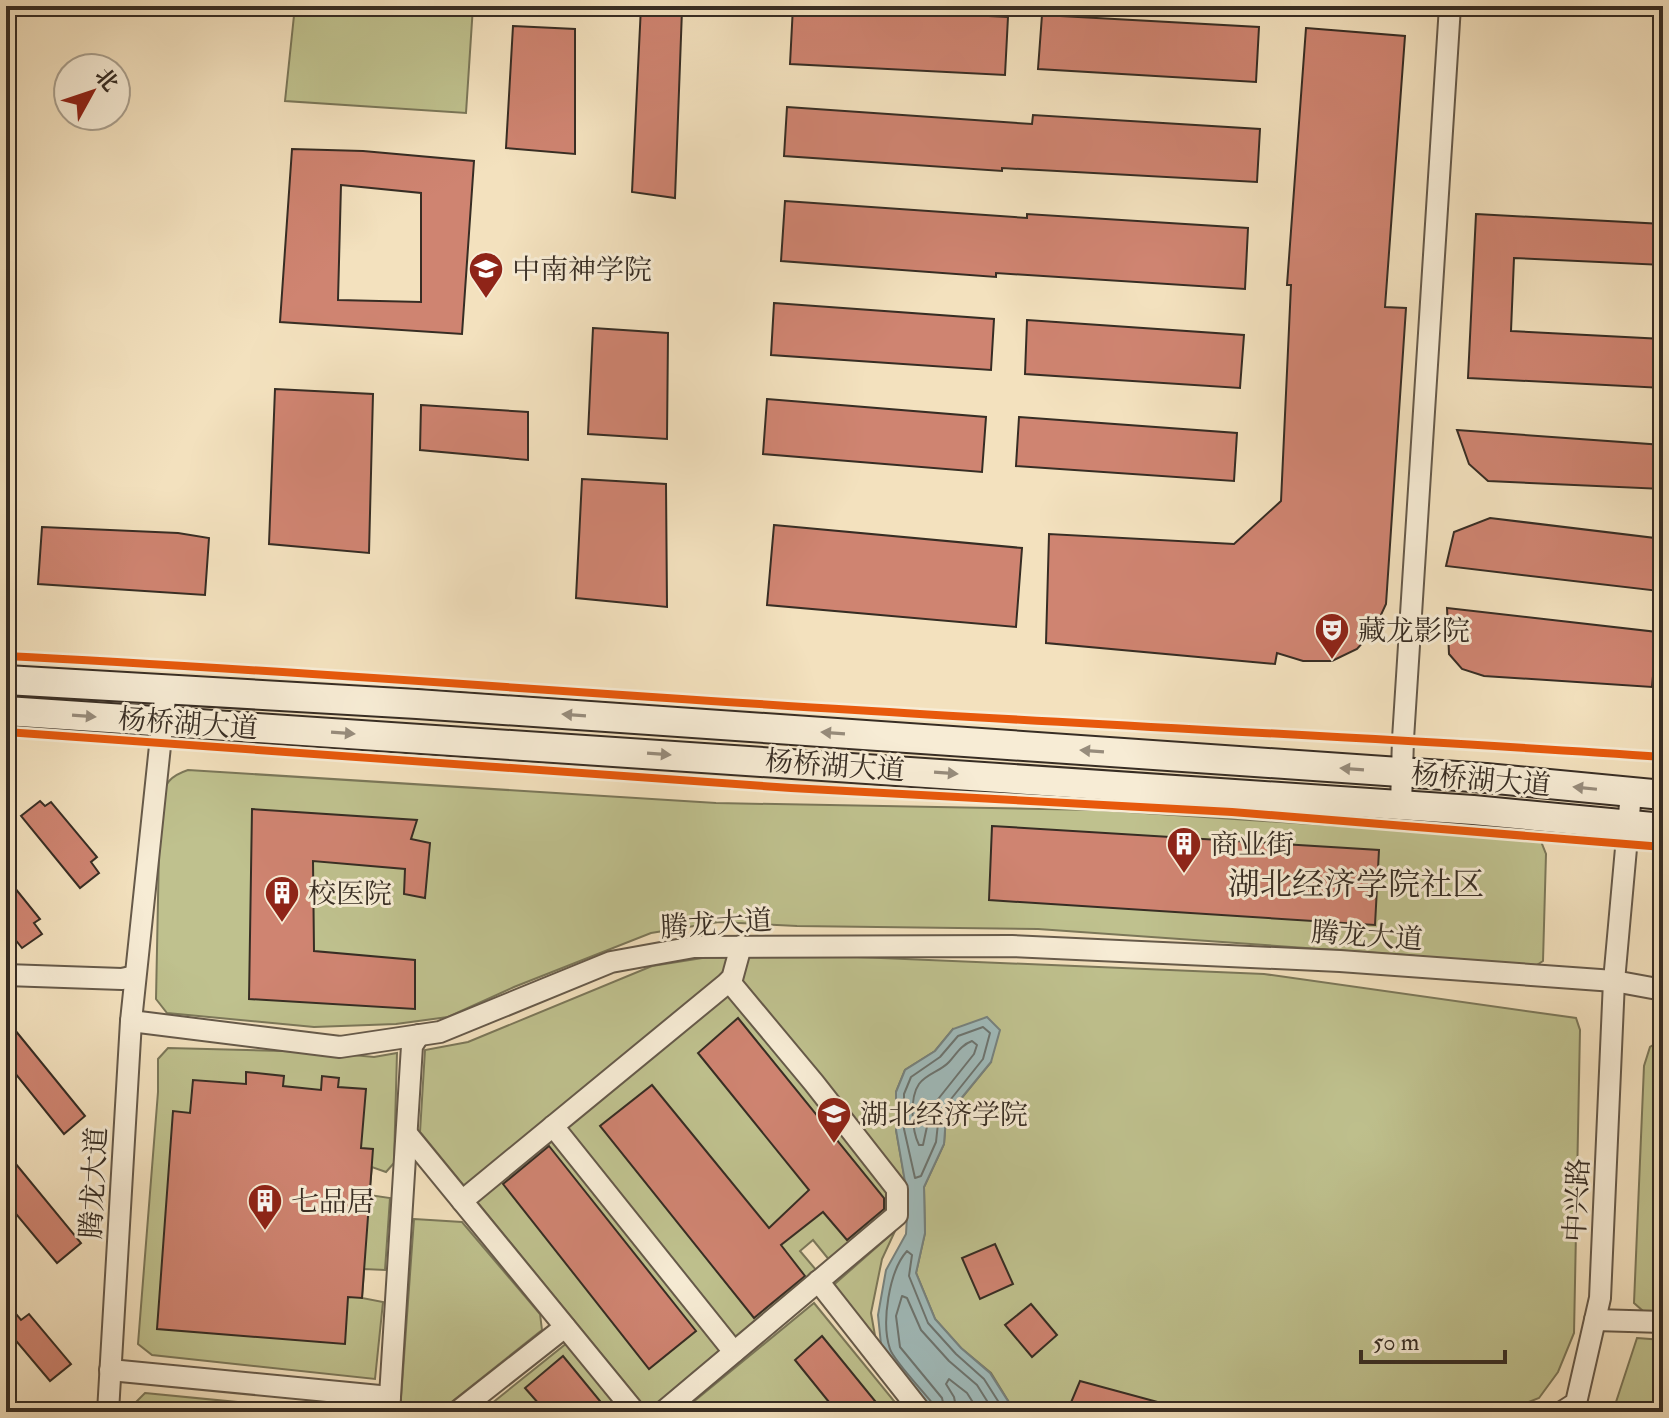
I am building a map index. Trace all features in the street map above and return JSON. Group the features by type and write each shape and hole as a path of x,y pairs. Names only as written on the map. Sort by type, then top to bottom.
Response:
{"main road":[{"name":"杨桥湖大道","path":"6,680 433,705 1402,772 1663,795"},
{"name":"杨桥湖大道","path":"6,711 1401,805 1663,828"}],"street":[{"path":"1401,805 1450,6"},
{"path":"131,1021 166,689"},
{"name":"中兴路","path":"1562,1412 1576,1403 1600,1298 1614,981 1631,793"},
{"path":"462,1201 732,979 741,946"},
{"name":"腾龙大道","path":"108,1412 131,1021 340,1047 440,1032 611,962 694,947 741,946 1028,946 1340,961 1614,981 1663,990"},
{"path":"6,975 122,979 135,976"},
{"path":"663,1412 897,1215 897,1189 729,981"},
{"path":"110,1370 390,1404 412,1046 419,1035"},
{"path":"553,1126 734,1352"},
{"path":"408,1135 635,1412"},
{"path":"818,1281 921,1412"},
{"path":"1595,1320 1663,1322"},
{"path":"457,1412 565,1327"}],"green space":[{"path":"295,6 473,6 466,113 285,101"},
{"path":"188,770 716,803 1099,810 1540,839 1546,854 1543,961 1532,968 1406,955 1038,929 719,922 651,933 514,987 448,1017 396,1024 314,1027 167,1013 156,999 160,801 169,781"},
{"path":"740,952 1264,974 1576,1018 1580,1030 1574,1333 1558,1372 1539,1398 1503,1412 1015,1412 991,1373 961,1348 935,1319 916,1273 925,1233 924,1187 944,1144 946,1117 991,1062 953,1029 935,1051 905,1070 896,1092 896,1130 906,1186 897,1189 729,981 549,1129 726,1351 649,1412 420,1132 425,1050 468,1042 652,966"},
{"path":"729,991 907,1211 835,1267 813,1240 800,1251 822,1277 736,1345 562,1125"},
{"path":"1663,1039 1663,1312 1643,1311 1634,1303 1644,1066 1650,1047"},
{"name":"七品居","path":"168,1048 321,1052 374,1057 397,1053 394,1163 386,1172 372,1167 369,1195 390,1198 385,1270 364,1269 362,1298 383,1302 375,1379 152,1355 138,1344 158,1059"},
{"path":"414,1219 462,1222 540,1314 542,1330 439,1412 400,1412"},
{"path":"895,1231 882,1259 871,1313 877,1347 829,1289"},
{"path":"814,1303 903,1412 681,1412"},
{"path":"1637,1338 1663,1340 1663,1412 1608,1412 1616,1402"},
{"path":"567,1343 623,1412 481,1412"},
{"path":"145,1393 339,1412 132,1412 134,1404"}],"water":[{"path":"987,1017 1000,1030 991,1062 946,1117 944,1144 924,1187 925,1233 916,1273 935,1319 961,1348 990,1373 1015,1412 929,1412 882,1354 878,1315 886,1270 906,1234 908,1199 896,1130 896,1092 905,1070 935,1051 953,1029"}],"building":[{"path":"641,6 682,10 675,198 632,192"},
{"path":"793,6 1008,17 1005,75 790,64"},
{"path":"1042,15 1259,27 1256,82 1038,69"},
{"path":"513,26 575,29 575,154 506,148"},
{"path":"1306,28 1405,36 1385,307 1406,308 1386,604 1374,630 1357,649 1332,661 1303,661 1277,653 1275,664 1046,643 1049,534 1234,544 1281,501 1291,285 1287,285"},
{"path":"787,107 1032,124 1033,115 1260,129 1257,182 1002,168 1002,171 784,156"},
{"path":"292,149 363,151 474,161 462,334 280,322","holes":["341,185 421,193 421,302 338,300"]},
{"path":"785,201 1027,218 1027,214 1248,228 1245,289 996,273 996,277 781,261"},
{"path":"1476,214 1663,224 1663,265 1514,258 1511,331 1663,339 1663,388 1468,378"},
{"path":"774,303 994,319 991,370 771,355"},
{"path":"1027,320 1244,335 1240,388 1025,374"},
{"path":"593,328 668,333 667,439 588,434"},
{"path":"275,389 373,394 369,553 269,544"},
{"path":"767,399 986,417 982,472 763,454"},
{"path":"421,405 528,412 528,460 420,450"},
{"path":"1019,417 1237,433 1234,481 1016,466"},
{"path":"1457,430 1663,445 1663,489 1488,481 1469,464"},
{"path":"582,479 666,484 667,607 576,598"},
{"path":"1490,518 1663,539 1659,591 1446,566 1454,532"},
{"path":"774,525 1022,548 1016,627 767,605"},
{"path":"42,527 178,533 209,538 205,595 38,584"},
{"path":"1447,608 1657,632 1652,687 1484,676 1462,669 1449,654"},
{"path":"40,801 45,806 51,802 97,857 91,862 99,873 80,888 21,816"},
{"name":"校医院","path":"252,809 417,820 411,839 430,843 425,898 404,894 405,869 313,861 314,951 415,960 415,1009 249,999"},
{"name":"商业街","path":"992,826 1379,850 1375,925 989,900"},
{"path":"6,877 40,919 34,923 42,934 22,948 6,928"},
{"path":"738,1018 884,1198 884,1209 847,1240 823,1212 781,1245 805,1276 754,1318 600,1126 652,1085 769,1228 809,1190 698,1053"},
{"path":"6,1019 85,1116 64,1134 6,1062"},
{"name":"七品居","path":"246,1072 284,1076 283,1086 321,1090 322,1076 339,1078 338,1087 366,1089 361,1148 373,1149 362,1298 348,1297 345,1344 157,1329 173,1111 190,1113 193,1080 246,1084"},
{"path":"549,1146 696,1331 649,1369 503,1184"},
{"path":"6,1152 81,1243 57,1263 6,1202"},
{"path":"995,1244 1013,1284 980,1299 962,1258"},
{"path":"6,1302 21,1320 29,1314 71,1364 50,1381 6,1329"},
{"path":"1031,1304 1057,1335 1032,1357 1005,1325"},
{"path":"822,1336 884,1412 837,1412 795,1360"},
{"path":"563,1356 609,1412 546,1412 525,1388"},
{"path":"1080,1381 1176,1407 1175,1412 1067,1412"}],"cycle path":[{"path":"6,656 1663,757"},
{"path":"6,732 791,788 1232,812 1663,847"}],"place":[{"name":"中南神学院","path":"486,300"},
{"name":"藏龙影院","path":"1332,661"},
{"name":"商业街","path":"1184,875"},
{"name":"校医院","path":"282,924"},
{"name":"湖北经济学院","path":"834,1145"},
{"name":"七品居","path":"265,1232"}],"district":[{"name":"湖北经济学院社区","path":"1356,884"}]}
